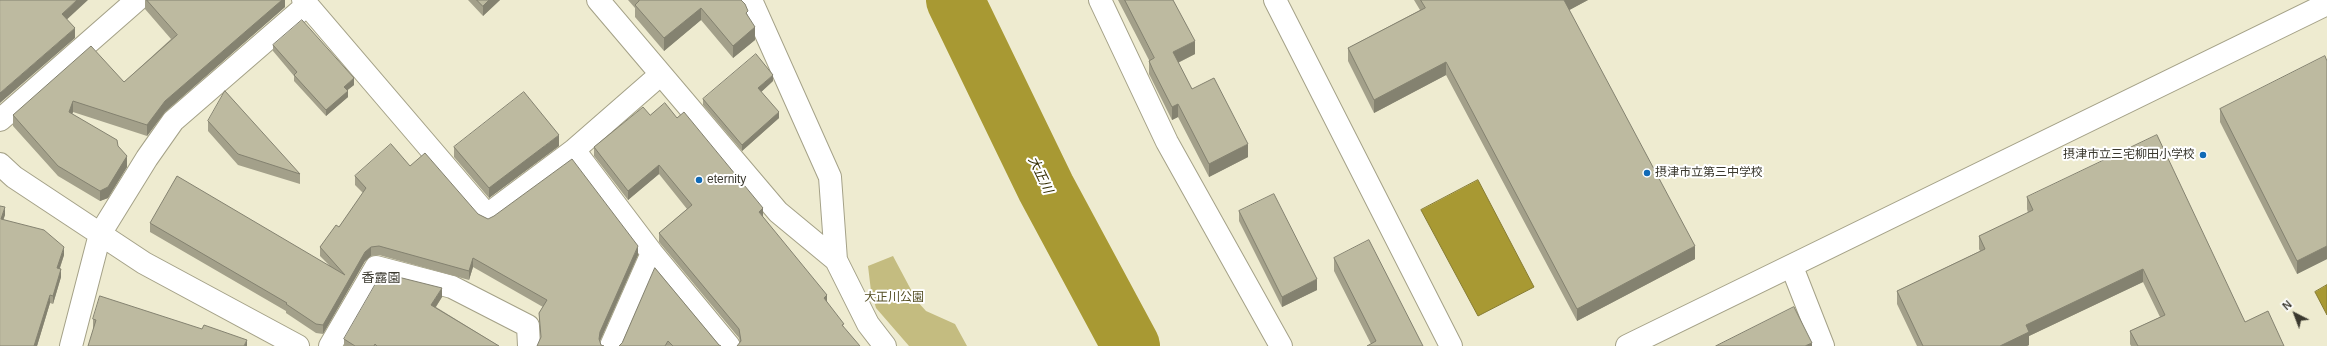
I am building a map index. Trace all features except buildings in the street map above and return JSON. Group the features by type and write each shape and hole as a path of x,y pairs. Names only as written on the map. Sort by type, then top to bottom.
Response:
{"street":[{"path":"0,120 136,0"},
{"path":"598,0 660,75 778,212 836,260"},
{"path":"751,0 830,177 836,260 868,324 885,346"},
{"path":"1100,0 1167,142 1281,346"},
{"path":"1275,0 1451,346"},
{"path":"71,346 100,234 173,121 305,3 487,215 574,150 660,75"},
{"path":"1627,346 1792,267 2327,4"},
{"path":"574,150 652,253 729,346"},
{"path":"0,164 14,177 144,263 288,344"},
{"path":"611,346 652,253"},
{"path":"330,346 376,267 452,287 528,326 529,346"},
{"path":"1792,267 1823,346"}],"green space":[{"name":"大正川公園","path":"893,256 917,301 926,311 955,324 967,346 909,346 876,308 871,291 868,266"}],"shaded area":[{"path":"1478,180 1534,287 1478,316 1421,210"},
{"path":"2327,285 2327,315 2315,292"}],"waterway":[{"name":"大正川","path":"955,0 1046,188 1131,346"}],"place":[{"name":"摂津市立三宅柳田小学校","path":"2203,155"},
{"name":"摂津市立第三中学校","path":"1647,173"},
{"name":"eternity","path":"699,180"}],"district":[{"name":"香露園","path":"381,278"}]}
